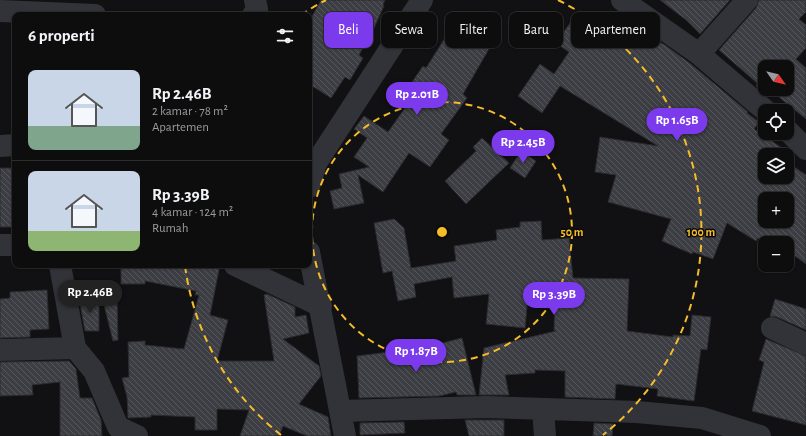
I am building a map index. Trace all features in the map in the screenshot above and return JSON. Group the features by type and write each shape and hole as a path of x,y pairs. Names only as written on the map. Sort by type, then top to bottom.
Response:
{"street":[{"path":"255,0 257,9 255,12"},
{"path":"312,177 316,163 422,0"},
{"path":"622,0 699,54 758,104"},
{"path":"699,54 747,0"},
{"path":"0,11 24,12"},
{"path":"794,137 806,148"},
{"path":"0,146 12,146"},
{"path":"0,245 12,244"},
{"path":"312,266 345,436"},
{"path":"61,268 75,348 94,371 118,427 137,436"},
{"path":"241,268 321,306"},
{"path":"772,328 806,344"},
{"path":"0,350 75,348"},
{"path":"340,411 486,407 637,412 702,418 760,436"},
{"path":"543,409 545,436"}],"building":[{"path":"321,0 385,0 384,6 373,30 373,12 324,12 324,48 363,48 359,55 363,58 350,80 345,77 331,98 312,86 312,16"},
{"path":"660,0 730,0 700,34 686,20"},
{"path":"759,0 806,0 806,12 799,19 806,25 806,48 796,59 806,68 806,119 794,109 794,104 788,104 778,96 794,96 794,60 758,60 758,88 756,86 757,83 719,50 756,8"},
{"path":"571,22 571,48 660,48 660,42 691,64 748,112 747,113 758,121 754,129 758,132 758,140 770,140 782,148 758,148 758,184 794,184 794,167 806,175 806,264 794,255 794,236 758,236 756,241 727,223 713,259 693,252 692,254 662,241 671,219 608,202 616,175 595,172 600,137 658,146 560,86 542,113 518,96 540,64 554,74 569,52 563,48 563,33"},
{"path":"445,38 445,48 490,48 463,94 467,98 441,134 449,140 430,167 409,153 383,192 358,175 364,203 334,209 330,191 342,188 339,174 369,167 354,157 367,138 354,129 364,116 388,132 405,108 400,104 412,86 410,85 423,66 426,68"},
{"path":"482,138 509,163 466,204 445,181 476,151 473,147"},
{"path":"521,151 536,161 525,178 510,168"},
{"path":"0,168 12,168 12,227 0,227"},
{"path":"394,219 404,228 411,268 456,261 454,246 497,240 496,230 520,227 520,222 541,221 542,240 569,238 573,278 629,279 627,331 673,337 673,335 690,336 692,315 711,317 707,350 701,349 694,401 657,396 658,389 616,384 615,399 565,397 565,371 535,370 535,373 505,375 509,395 479,395 484,348 556,331 554,330 555,298 528,296 525,328 486,324 489,294 454,298 452,277 414,284 416,297 398,301 392,271 383,273 374,223"},
{"path":"121,268 219,268 210,315 228,320 217,361 274,361 264,295 267,294 295,307 295,317 306,315 309,333 283,339 319,366 321,376 299,404 328,417 331,436 307,436 283,426 279,436 240,436 249,410 217,409 217,430 195,430 195,417 151,415 151,417 128,418 127,397 122,378 129,377 128,342 145,341 145,345 184,349 199,295 195,295 196,291 145,281 145,284 121,284"},
{"path":"47,290 49,329 30,330 30,337 0,338 0,299 10,298 10,292"},
{"path":"102,297 117,297 118,340 113,341"},
{"path":"79,298 99,298 99,331 85,331"},
{"path":"775,299 806,309 806,330 777,317 770,316"},
{"path":"462,338 476,395 457,395 456,392 439,396 359,398 357,356 406,350 407,352"},
{"path":"766,339 806,356 806,425 752,411 764,362 759,360"},
{"path":"69,361 76,369 80,398 92,398 101,420 102,436 60,436 60,382 32,385 33,395 0,396 0,362"},
{"path":"465,420 504,420 504,436 469,436"},
{"path":"404,422 405,433 360,435 360,423"},
{"path":"594,423 613,424 612,436 593,436"}]}
